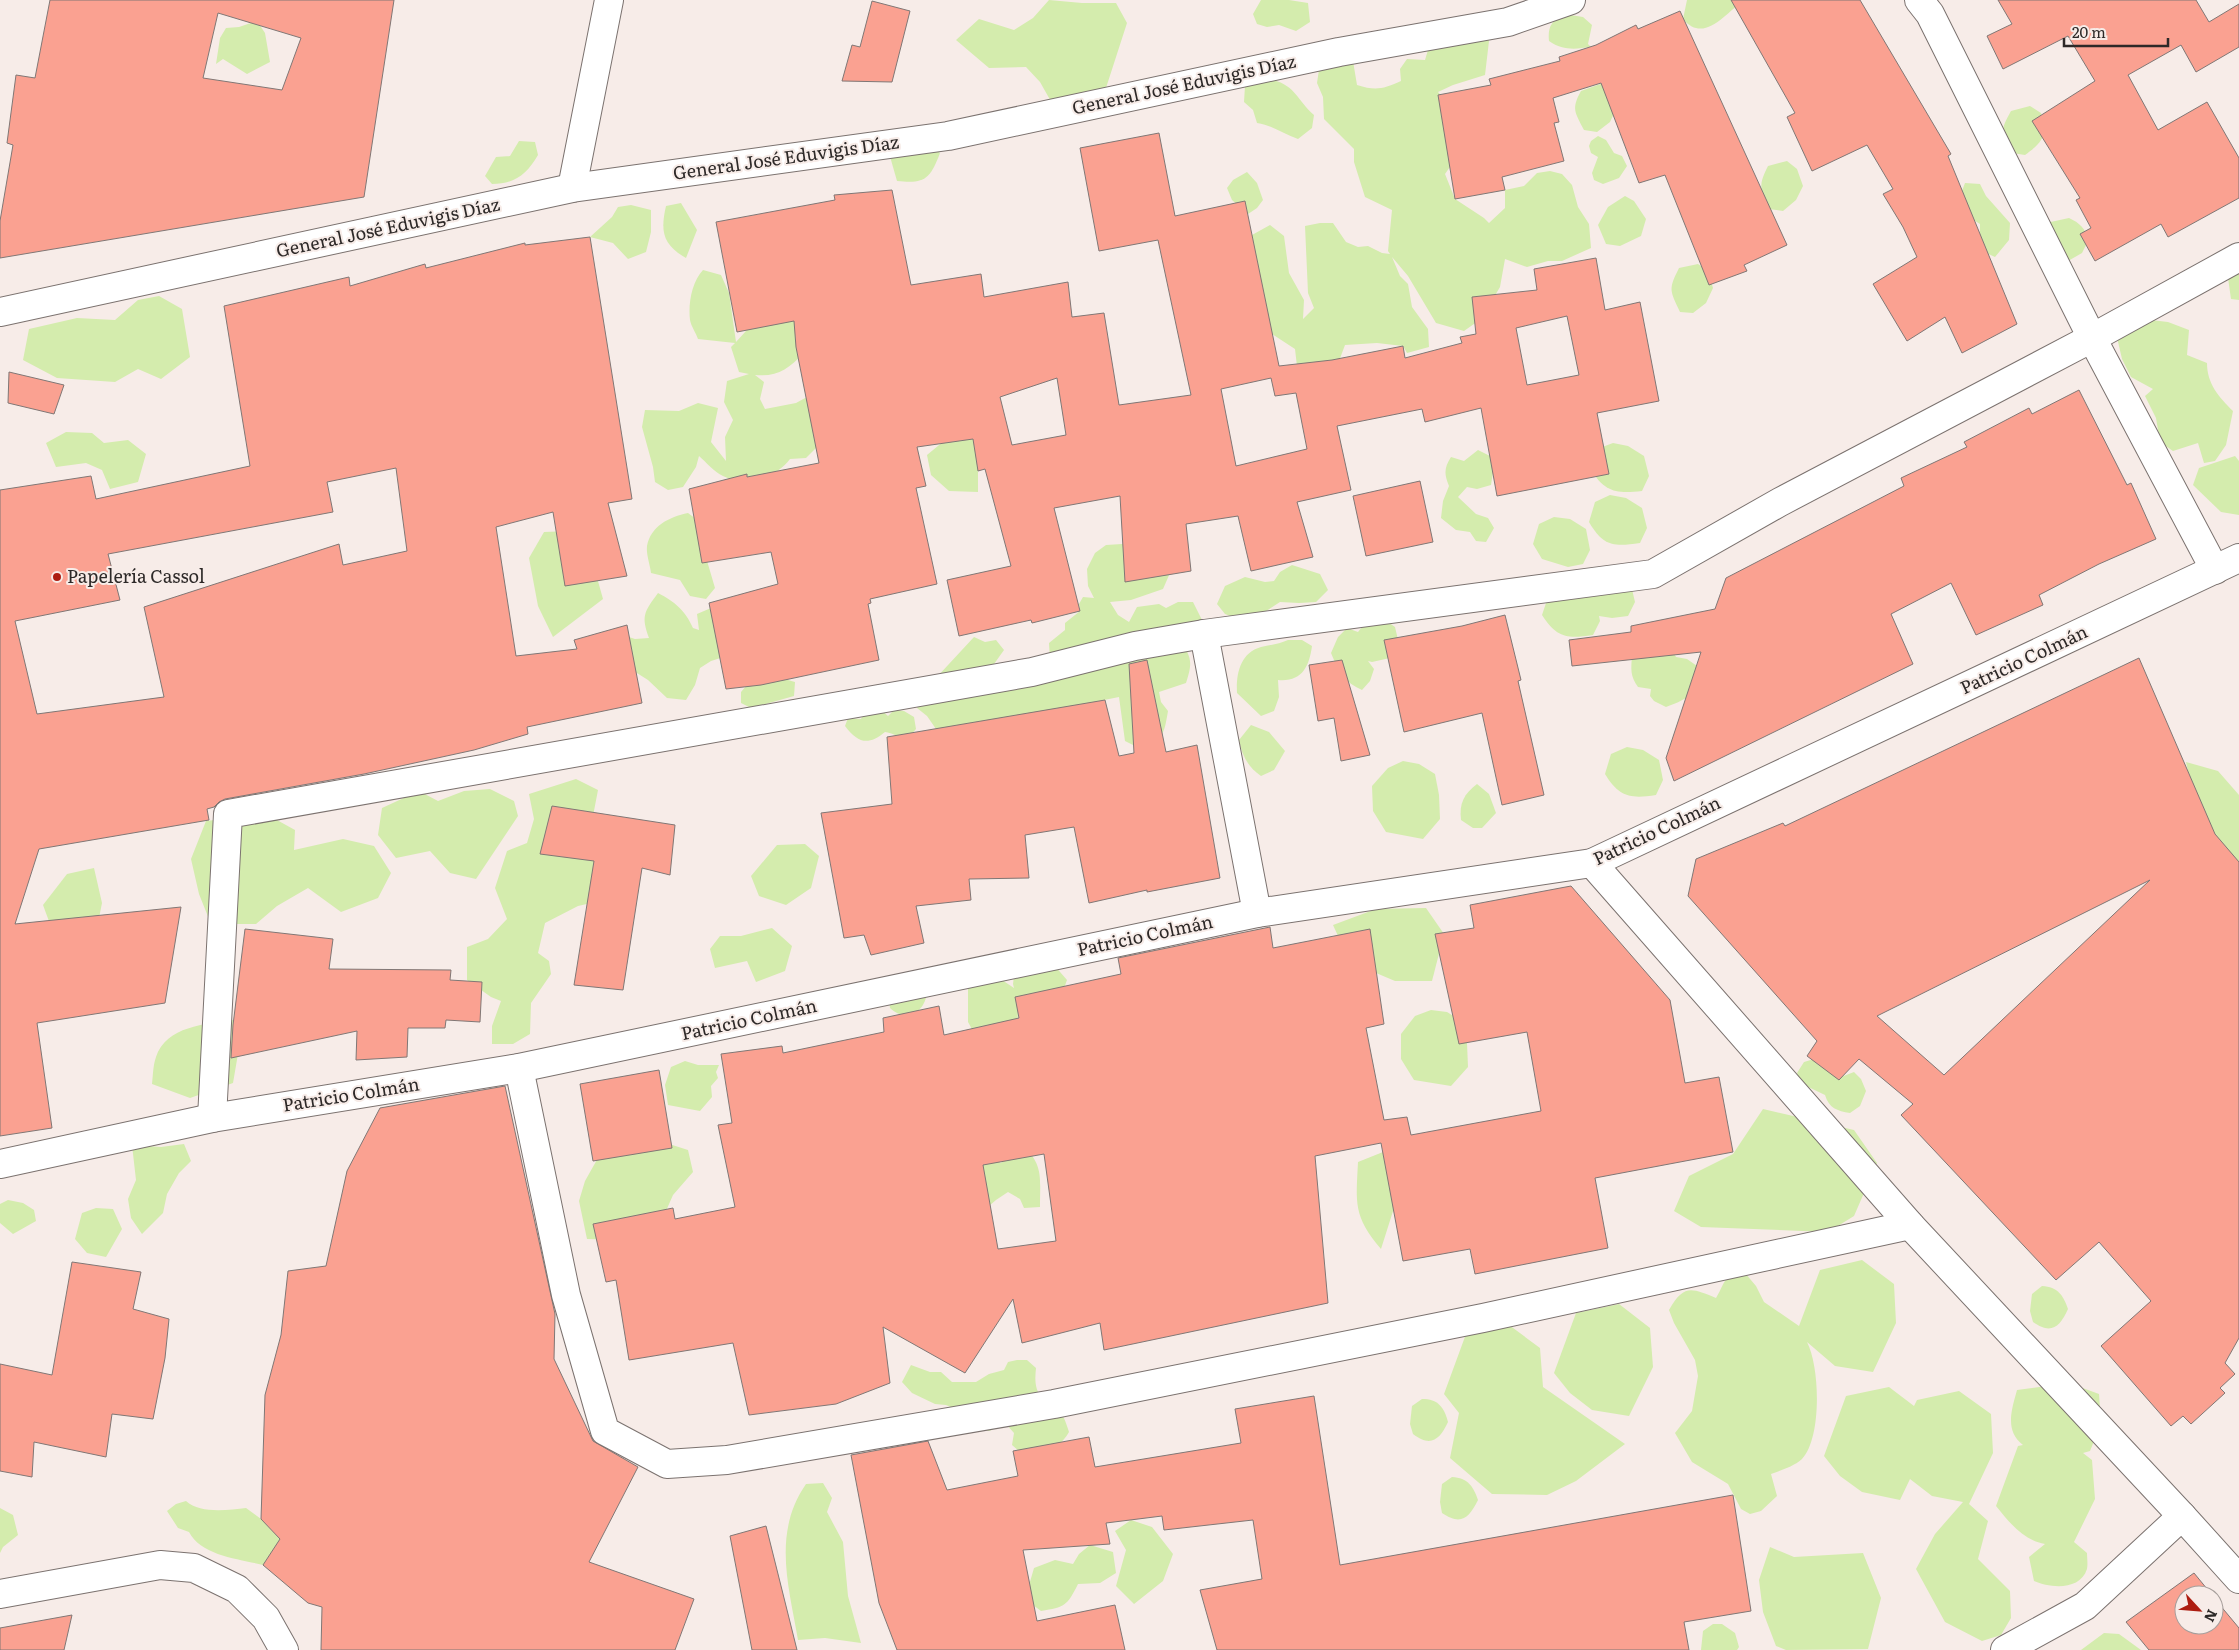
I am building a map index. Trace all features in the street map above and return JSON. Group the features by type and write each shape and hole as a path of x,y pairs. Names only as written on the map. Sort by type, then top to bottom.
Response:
{"street":[{"path":"572,188 609,0"},
{"name":"General José Eduvigis Díaz","path":"0,312 572,188 948,136 1338,52 1508,22 1571,0"},
{"path":"1919,0 1930,14 2092,338 2215,570"},
{"path":"212,1118 228,814 1017,675 1135,646 1204,634 1653,574 1780,502 2092,338 2239,257"},
{"name":"Patricio Colmán","path":"0,1164 212,1118 519,1068 1257,913 1592,863 2239,558"},
{"path":"1204,634 1257,913"},
{"path":"1592,863 1910,1226 2239,1579"},
{"path":"519,1068 566,1294 605,1431 667,1464 727,1460 1054,1404 1483,1318 1910,1226"},
{"path":"2005,1650 2085,1606 2182,1516"},
{"path":"0,1594 160,1565 194,1568 237,1589 266,1618 284,1650"}],"green space":[{"path":"1049,0 1082,3 1116,3 1127,23 1105,91 1053,105 1040,82 1026,67 989,68 956,40 979,19 1014,30 1033,18"},
{"path":"1261,0 1289,0 1308,3 1310,22 1296,31 1279,25 1267,27 1257,24 1253,14"},
{"path":"1687,0 1744,0 1722,19 1707,28 1699,29 1691,26 1683,19"},
{"path":"1564,14 1583,17 1592,25 1588,44 1591,47 1564,48 1549,41 1551,25"},
{"path":"257,21 265,33 270,62 247,74 223,59 216,64 220,38 226,28 239,27"},
{"path":"1474,23 1489,41 1485,75 1438,92 1453,109 1461,151 1445,174 1455,199 1489,223 1505,208 1505,190 1524,186 1537,173 1550,171 1562,174 1572,185 1578,207 1589,224 1591,248 1562,261 1548,261 1527,267 1505,259 1500,287 1481,319 1464,331 1436,323 1408,276 1392,257 1400,276 1408,284 1412,307 1428,329 1429,347 1407,353 1403,346 1377,343 1345,345 1339,361 1298,375 1295,349 1272,334 1266,319 1263,288 1253,262 1252,235 1270,225 1284,236 1289,273 1304,300 1303,319 1314,308 1308,293 1305,226 1333,223 1346,242 1358,247 1368,246 1382,253 1390,254 1388,251 1392,210 1365,197 1354,162 1354,149 1324,119 1323,97 1317,83 1320,63 1353,61 1357,85 1369,88 1384,87 1401,81 1400,69 1407,59 1425,60 1431,40"},
{"path":"1273,80 1292,90 1314,115 1312,128 1298,139 1257,123 1253,110 1244,102 1245,86"},
{"path":"1603,83 1617,107 1610,122 1597,132 1584,130 1575,110 1578,97 1581,91"},
{"path":"2030,106 2041,113 2044,133 2040,142 2025,155 2012,153 2004,136 2003,128 2011,111"},
{"path":"1598,136 1606,140 1614,153 1622,156 1627,166 1619,178 1603,184 1594,180 1592,173 1598,157 1591,153 1589,146 1591,141"},
{"path":"519,141 535,142 538,155 534,162 520,177 500,184 492,184 485,176 496,157 510,156"},
{"path":"929,144 940,153 929,174 925,178 914,182 897,181 889,153"},
{"path":"1787,161 1797,169 1803,186 1796,200 1783,211 1769,209 1761,188 1763,178 1768,166"},
{"path":"1247,172 1257,183 1263,200 1257,208 1248,214 1232,200 1227,188 1233,180"},
{"path":"1965,183 1980,184 1986,196 2010,223 2009,240 1995,257 1984,252 1980,241 1980,224 1964,214 1962,191"},
{"path":"1625,196 1634,201 1646,219 1641,236 1620,246 1606,244 1598,225 1608,207"},
{"path":"681,203 697,230 686,258 668,243 663,223 666,206"},
{"path":"631,205 651,210 651,232 646,252 628,259 613,243 590,237 612,217 618,207"},
{"path":"2069,218 2081,226 2089,239 2082,253 2068,261 2046,223"},
{"path":"1698,264 1708,271 1713,288 1706,303 1693,313 1680,312 1672,294 1673,281 1679,268"},
{"path":"2239,264 2239,300 2231,299 2228,278"},
{"path":"703,270 721,275 729,293 736,342 755,321 797,317 804,353 782,371 770,375 755,375 764,382 760,399 765,409 796,403 818,391 824,440 806,458 790,459 784,466 768,476 750,481 741,481 723,476 699,456 696,467 683,487 668,490 655,482 653,467 642,427 645,410 679,411 698,403 718,408 711,442 726,461 725,437 733,420 724,402 727,381 749,374 739,372 731,347 735,343 698,339 692,327 690,300 696,280"},
{"path":"159,296 182,309 190,357 161,379 138,369 115,382 57,378 23,360 29,329 77,318 115,320 138,300"},
{"path":"2142,319 2168,322 2189,330 2187,355 2207,363 2212,384 2233,411 2226,445 2215,461 2204,463 2198,443 2173,451 2160,442 2156,418 2145,396 2153,389 2131,377 2122,359 2116,333"},
{"path":"66,432 92,433 104,443 128,440 146,454 138,482 110,489 102,470 86,463 56,467 46,443"},
{"path":"970,432 978,441 978,492 949,491 931,475 927,455 950,436"},
{"path":"1613,443 1628,446 1644,456 1649,476 1642,491 1625,492 1612,490 1601,483 1591,470 1597,449"},
{"path":"1478,450 1490,456 1493,472 1491,485 1477,489 1467,487 1458,497 1476,514 1488,518 1494,528 1486,542 1476,541 1470,532 1456,530 1441,518 1443,501 1449,486 1446,478 1446,468 1451,457 1464,461"},
{"path":"2235,456 2239,461 2239,515 2221,512 2193,485 2199,468"},
{"path":"1610,495 1626,498 1642,508 1647,528 1640,543 1623,545 1610,543 1599,536 1589,522 1595,502"},
{"path":"688,513 704,525 705,554 715,588 706,599 690,596 680,580 651,573 647,546 652,533 668,520"},
{"path":"1554,517 1570,519 1586,529 1590,550 1583,564 1568,567 1542,559 1533,544 1539,524"},
{"path":"569,531 596,574 603,599 553,637 538,606 529,558 544,532"},
{"path":"1122,544 1149,550 1170,573 1163,589 1131,600 1110,602 1118,615 1129,622 1137,607 1159,604 1166,608 1178,602 1193,602 1202,620 1190,635 1179,637 1190,658 1190,668 1186,683 1159,692 1161,702 1168,711 1164,731 1158,739 1141,749 1125,741 1119,697 1099,701 1088,708 1075,711 1057,708 1040,721 936,729 927,716 917,708 923,692 974,637 985,642 996,640 1004,650 994,664 983,671 1050,660 1049,643 1065,630 1065,623 1080,611 1079,604 1083,597 1094,598 1088,586 1087,569 1095,553 1106,545"},
{"path":"1292,565 1320,574 1328,590 1316,602 1280,602 1248,623 1225,614 1217,604 1225,586 1245,577 1265,582 1274,581 1280,572"},
{"path":"1630,581 1635,602 1628,616 1612,618 1599,616 1600,621 1593,635 1576,637 1563,635 1547,623 1542,615 1549,594"},
{"path":"658,593 679,607 687,616 693,628 699,630 697,614 711,608 733,654 711,661 700,668 695,685 686,700 667,698 648,680 621,663 617,633 635,639 649,638 645,624 645,614"},
{"path":"1385,620 1395,627 1399,644 1390,658 1372,662 1368,661 1374,669 1370,681 1362,690 1347,680 1336,665 1331,653 1338,637 1347,628 1358,632 1366,625"},
{"path":"1288,640 1302,640 1312,646 1309,660 1299,676 1278,680 1279,697 1274,711 1261,716 1237,693 1237,679 1241,665 1248,654 1254,650"},
{"path":"1671,648 1676,657 1687,659 1697,666 1697,675 1696,683 1691,693 1681,701 1666,707 1654,701 1650,696 1651,689 1638,687 1631,665 1632,656"},
{"path":"777,677 795,682 794,696 751,708 741,703 741,692 747,685"},
{"path":"880,709 888,716 894,710 904,711 914,717 916,729 909,737 885,732 873,739 864,741 854,736 845,726 848,718 861,719 865,711"},
{"path":"1251,725 1269,732 1285,751 1274,770 1261,776 1246,761 1239,740"},
{"path":"1627,747 1643,750 1659,760 1663,780 1656,795 1639,797 1626,795 1615,788 1605,774 1611,754"},
{"path":"1403,761 1419,764 1435,774 1439,795 1440,819 1423,839 1386,832 1373,811 1372,786 1388,768"},
{"path":"2186,762 2218,771 2239,795 2239,874 2203,841"},
{"path":"576,779 598,790 593,816 600,901 578,906 545,923 538,953 549,961 551,974 531,1003 530,1034 513,1044 492,1044 492,1026 501,1001 491,997 467,980 467,947 488,939 507,919 495,888 507,851 527,843 534,819 529,794"},
{"path":"1477,784 1489,794 1496,813 1482,828 1473,828 1461,820 1463,799"},
{"path":"490,789 514,801 518,816 476,879 450,873 430,851 396,858 378,835 382,808 419,791 438,801 464,791"},
{"path":"266,814 295,830 294,850 343,839 374,846 391,873 378,898 341,912 308,888 277,906 256,924 211,924 199,894 191,859 206,821"},
{"path":"805,844 819,856 811,888 786,905 759,896 751,876 777,845"},
{"path":"94,868 102,903 97,928 50,924 43,905 67,874"},
{"path":"1426,908 1444,934 1432,981 1395,981 1350,962 1333,925 1376,909"},
{"path":"772,928 792,946 785,971 756,982 747,961 715,968 710,949 720,936 741,936"},
{"path":"1054,965 1067,980 1059,1002 1018,1013 1017,1028 973,1031 968,1022 968,985 987,970 1014,988 1014,976"},
{"path":"927,992 923,1005 914,1014 902,1015 890,1008 888,993"},
{"path":"1431,1010 1447,1012 1463,1022 1467,1043 1468,1067 1451,1086 1414,1080 1401,1059 1401,1034 1415,1016"},
{"path":"233,1020 239,1048 233,1083 190,1098 152,1084 156,1057 168,1039 188,1028"},
{"path":"1814,1059 1841,1077 1854,1072 1861,1079 1866,1091 1860,1106 1850,1113 1837,1110 1831,1106 1825,1095 1800,1083 1797,1073 1804,1062"},
{"path":"685,1061 698,1065 719,1065 716,1072 718,1078 711,1086 712,1097 700,1111 668,1105 665,1085 671,1067"},
{"path":"1763,1109 1854,1130 1877,1163 1854,1216 1828,1232 1701,1227 1674,1211 1689,1176 1733,1154"},
{"path":"1018,1140 1032,1156 1039,1170 1040,1207 1024,1208 1020,1199 1008,1192 968,1224 965,1141 1001,1163"},
{"path":"666,1143 688,1150 693,1172 673,1195 662,1220 620,1240 587,1239 579,1201 585,1181 603,1149"},
{"path":"184,1144 191,1161 179,1173 167,1194 163,1213 142,1234 131,1218 128,1199 136,1180 132,1145 161,1147"},
{"path":"1388,1150 1400,1189 1381,1249 1365,1227 1358,1208 1358,1162"},
{"path":"8,1200 23,1203 34,1210 36,1221 13,1234 0,1223 0,1204"},
{"path":"96,1208 113,1209 122,1229 106,1257 87,1253 75,1239 82,1213"},
{"path":"1862,1260 1894,1284 1896,1323 1873,1372 1835,1366 1807,1342 1815,1368 1817,1402 1813,1435 1802,1459 1791,1466 1771,1474 1777,1496 1761,1511 1750,1514 1741,1509 1728,1484 1692,1462 1675,1433 1692,1411 1698,1376 1695,1360 1674,1323 1669,1310 1679,1296 1689,1290 1716,1298 1728,1278 1745,1273 1756,1286 1764,1302 1799,1326 1820,1270"},
{"path":"2042,1286 2056,1290 2068,1309 2062,1320 2050,1328 2039,1326 2033,1322 2030,1311 2032,1294"},
{"path":"1619,1304 1650,1328 1653,1367 1629,1416 1592,1410 1570,1393 1554,1373 1576,1313"},
{"path":"1509,1325 1540,1348 1543,1387 1625,1444 1576,1481 1547,1495 1492,1494 1450,1458 1459,1413 1444,1394 1466,1334"},
{"path":"1027,1360 1036,1368 1035,1380 1038,1392 1043,1398 1052,1402 1057,1407 1065,1421 1069,1432 1054,1447 1020,1452 1012,1445 1014,1433 1006,1424 989,1431 972,1426 960,1411 946,1405 935,1404 912,1393 902,1382 911,1365 930,1372 941,1372 952,1382 976,1382 989,1374 1004,1370 1008,1362"},
{"path":"2069,1383 2099,1394 2101,1424 2090,1451 2083,1453 2092,1460 2095,1499 2074,1542 2087,1553 2087,1569 2078,1581 2064,1586 2056,1586 2034,1581 2029,1557 2045,1544 2030,1539 2023,1534 2011,1524 1996,1506 2018,1446 2023,1445 2013,1433 2011,1426 2017,1390"},
{"path":"1889,1387 1914,1406 1917,1400 1959,1391 1991,1414 1993,1453 1969,1504 1988,1521 1978,1559 2010,1591 2011,1618 2001,1635 1982,1641 1945,1622 1916,1569 1935,1534 1963,1502 1932,1496 1910,1479 1900,1500 1862,1492 1840,1476 1824,1456 1846,1396"},
{"path":"1422,1399 1432,1400 1440,1405 1445,1412 1448,1422 1442,1433 1430,1441 1413,1434 1410,1424 1412,1406"},
{"path":"1452,1477 1466,1481 1478,1500 1464,1518 1454,1519 1442,1513 1440,1502 1442,1484"},
{"path":"823,1483 832,1498 827,1512 843,1542 848,1596 861,1643 825,1638 798,1640 786,1560 789,1522 806,1484"},
{"path":"186,1501 199,1508 206,1509 246,1508 261,1519 280,1539 263,1565 212,1551 202,1546 189,1532 178,1528 167,1511 176,1504"},
{"path":"0,1508 13,1515 18,1535 3,1547 0,1553"},
{"path":"1131,1520 1152,1527 1173,1554 1163,1581 1134,1604 1116,1586 1126,1550 1115,1531"},
{"path":"1090,1545 1113,1552 1116,1573 1100,1583 1078,1584 1068,1601 1055,1608 1041,1611 1025,1599 1034,1568 1055,1560 1073,1564 1079,1554"},
{"path":"1770,1547 1794,1557 1863,1553 1881,1598 1868,1649 1786,1650 1776,1646 1763,1612 1759,1580"},
{"path":"1713,1624 1722,1624 1735,1633 1739,1647 1737,1650 1701,1650 1703,1631"},
{"path":"2104,1633 2119,1634 2141,1650 2081,1650"}],"building":[{"path":"50,0 394,0 364,197 0,258 0,221 13,145 7,143 16,75 35,78","holes":["218,13 301,38 282,90 203,78"]},
{"path":"1731,0 1860,0 1951,154 1948,156 2017,324 1962,353 1945,317 1907,341 1873,284 1917,257 1903,227 1883,194 1893,189 1867,145 1812,171 1787,117 1795,113"},
{"path":"1998,0 2196,0 2209,22 2239,4 2239,47 2196,72 2181,45 2128,75 2158,130 2207,102 2239,158 2239,198 2168,237 2161,224 2095,261 2080,234 2091,228 2076,200 2080,198 2032,121 2095,81 2068,36 2003,69 1987,36 2012,24"},
{"path":"872,1 910,11 892,82 842,81 852,45 860,47"},
{"path":"1680,11 1787,245 1744,265 1747,271 1709,285 1665,175 1639,183 1601,83 1553,98 1559,122 1554,123 1564,161 1502,177 1505,190 1455,199 1438,95 1491,85 1489,79 1560,61 1559,57 1596,45 1636,25 1638,29"},
{"path":"1159,133 1175,216 1245,201 1279,366 1332,360 1403,346 1405,358 1462,343 1460,337 1476,334 1472,297 1537,290 1534,269 1596,258 1605,310 1640,302 1659,401 1597,413 1609,474 1497,496 1481,408 1425,422 1422,409 1337,426 1351,490 1297,502 1313,557 1251,571 1238,516 1186,524 1191,571 1125,582 1120,496 1054,508 1080,611 1032,623 1031,620 959,636 947,580 1011,566 985,469 978,471 973,439 917,447 926,486 916,488 937,584 870,599 871,603 868,604 879,660 761,685 726,689 709,603 778,584 771,552 702,563 689,489 747,474 747,477 819,463 796,347 794,321 737,332 716,222 835,200 834,195 892,190 911,285 981,274 984,297 1068,282 1072,317 1104,313 1119,405 1191,395 1158,240 1099,251 1080,148","holes":["1567,316 1579,375 1527,385 1516,328","1057,378 1066,435 1012,445 1000,397","1271,378 1275,396 1296,393 1307,449 1236,466 1221,389"]},
{"path":"590,237 632,499 608,503 627,576 565,586 553,512 496,527 516,656 577,649 574,640 627,625 642,703 527,727 528,734 474,750 364,774 225,799 214,807 207,809 209,820 39,849 15,924 181,907 165,1003 37,1023 52,1128 0,1136 0,490 91,476 96,499 250,466 224,306 349,277 350,286 425,264 426,268 525,243 525,245","holes":["396,468 407,551 343,565 339,544 144,607 164,697 37,714 15,621 120,600 108,554 333,512 327,482"]},
{"path":"9,372 64,385 54,414 8,403"},
{"path":"2079,390 2127,485 2131,483 2156,539 2099,564 2039,595 2043,605 1976,635 1951,583 1891,614 1913,664 1674,781 1666,758 1701,652 1572,666 1569,640 1631,632 1631,626 1715,609 1726,578 1904,486 1901,478 1967,447 1964,442 2029,408 2032,414"},
{"path":"1420,481 1433,542 1366,556 1353,496"},
{"path":"1505,615 1521,680 1518,681 1544,795 1502,805 1482,713 1404,732 1384,640 1462,626"},
{"path":"2139,658 2215,834 2239,862 2239,1338 2225,1363 2235,1374 2220,1388 2225,1393 2191,1424 2183,1416 2171,1426 2101,1346 2151,1301 2099,1242 2056,1280 1901,1115 1913,1104 1859,1059 1839,1080 1807,1056 1817,1041 1688,896 1696,859 1783,823 1785,826","holes":["2150,880 1944,1075 1877,1016"]},
{"path":"1147,660 1166,752 1197,745 1220,878 1147,892 1147,890 1089,903 1074,827 1025,835 1029,878 969,879 971,900 916,906 924,943 871,955 864,935 844,938 821,813 892,804 887,737 1105,700 1119,756 1134,753 1129,664"},
{"path":"1342,660 1370,755 1341,761 1334,718 1318,721 1309,665"},
{"path":"552,806 675,825 670,875 642,868 623,990 574,985 594,861 540,854"},
{"path":"1571,886 1670,1000 1685,1083 1719,1077 1733,1152 1595,1178 1608,1248 1475,1274 1470,1249 1403,1261 1381,1143 1315,1156 1328,1303 1104,1350 1100,1323 1022,1343 1013,1299 965,1373 883,1327 890,1383 836,1404 749,1415 733,1343 629,1360 616,1280 606,1282 593,1224 673,1208 675,1219 735,1207 718,1125 732,1123 721,1054 782,1046 783,1053 884,1032 883,1018 939,1006 944,1035 1019,1018 1015,997 1121,974 1118,958 1270,927 1273,948 1370,929 1384,1024 1366,1028 1384,1120 1407,1117 1411,1135 1541,1111 1527,1032 1459,1044 1435,934 1474,928 1470,905","holes":["1044,1154 1056,1241 998,1249 983,1165"]},
{"path":"245,929 333,939 329,969 451,970 450,980 482,982 480,1022 446,1020 445,1028 408,1028 407,1057 356,1060 357,1031 231,1058 233,1025"},
{"path":"659,1070 672,1148 593,1161 580,1084"},
{"path":"505,1086 555,1314 554,1359 593,1441 638,1467 589,1562 694,1599 675,1650 321,1650 322,1607 308,1603 263,1565 280,1539 261,1519 265,1395 281,1335 288,1271 326,1266 347,1171 380,1108"},
{"path":"72,1262 141,1272 133,1309 169,1319 165,1358 153,1419 112,1414 106,1457 34,1442 32,1477 0,1471 0,1364 52,1375"},
{"path":"1314,1396 1340,1565 1733,1495 1751,1611 1684,1622 1689,1650 1217,1650 1200,1590 1262,1579 1253,1520 1164,1530 1162,1516 1106,1523 1110,1544 1023,1550 1037,1621 1115,1605 1125,1650 897,1650 879,1603 851,1455 928,1441 947,1490 1018,1476 1013,1451 1089,1437 1095,1467 1241,1443 1235,1409"},
{"path":"766,1526 797,1650 752,1650 730,1536"},
{"path":"2194,1573 2204,1585 2177,1585"},
{"path":"2174,1587 2174,1635 2224,1635 2224,1610 2239,1628 2239,1650 2149,1650 2126,1622"},
{"path":"72,1615 64,1650 0,1650 0,1628"}],"place":[{"name":"Papelería Cassol","path":"57,577"}]}
